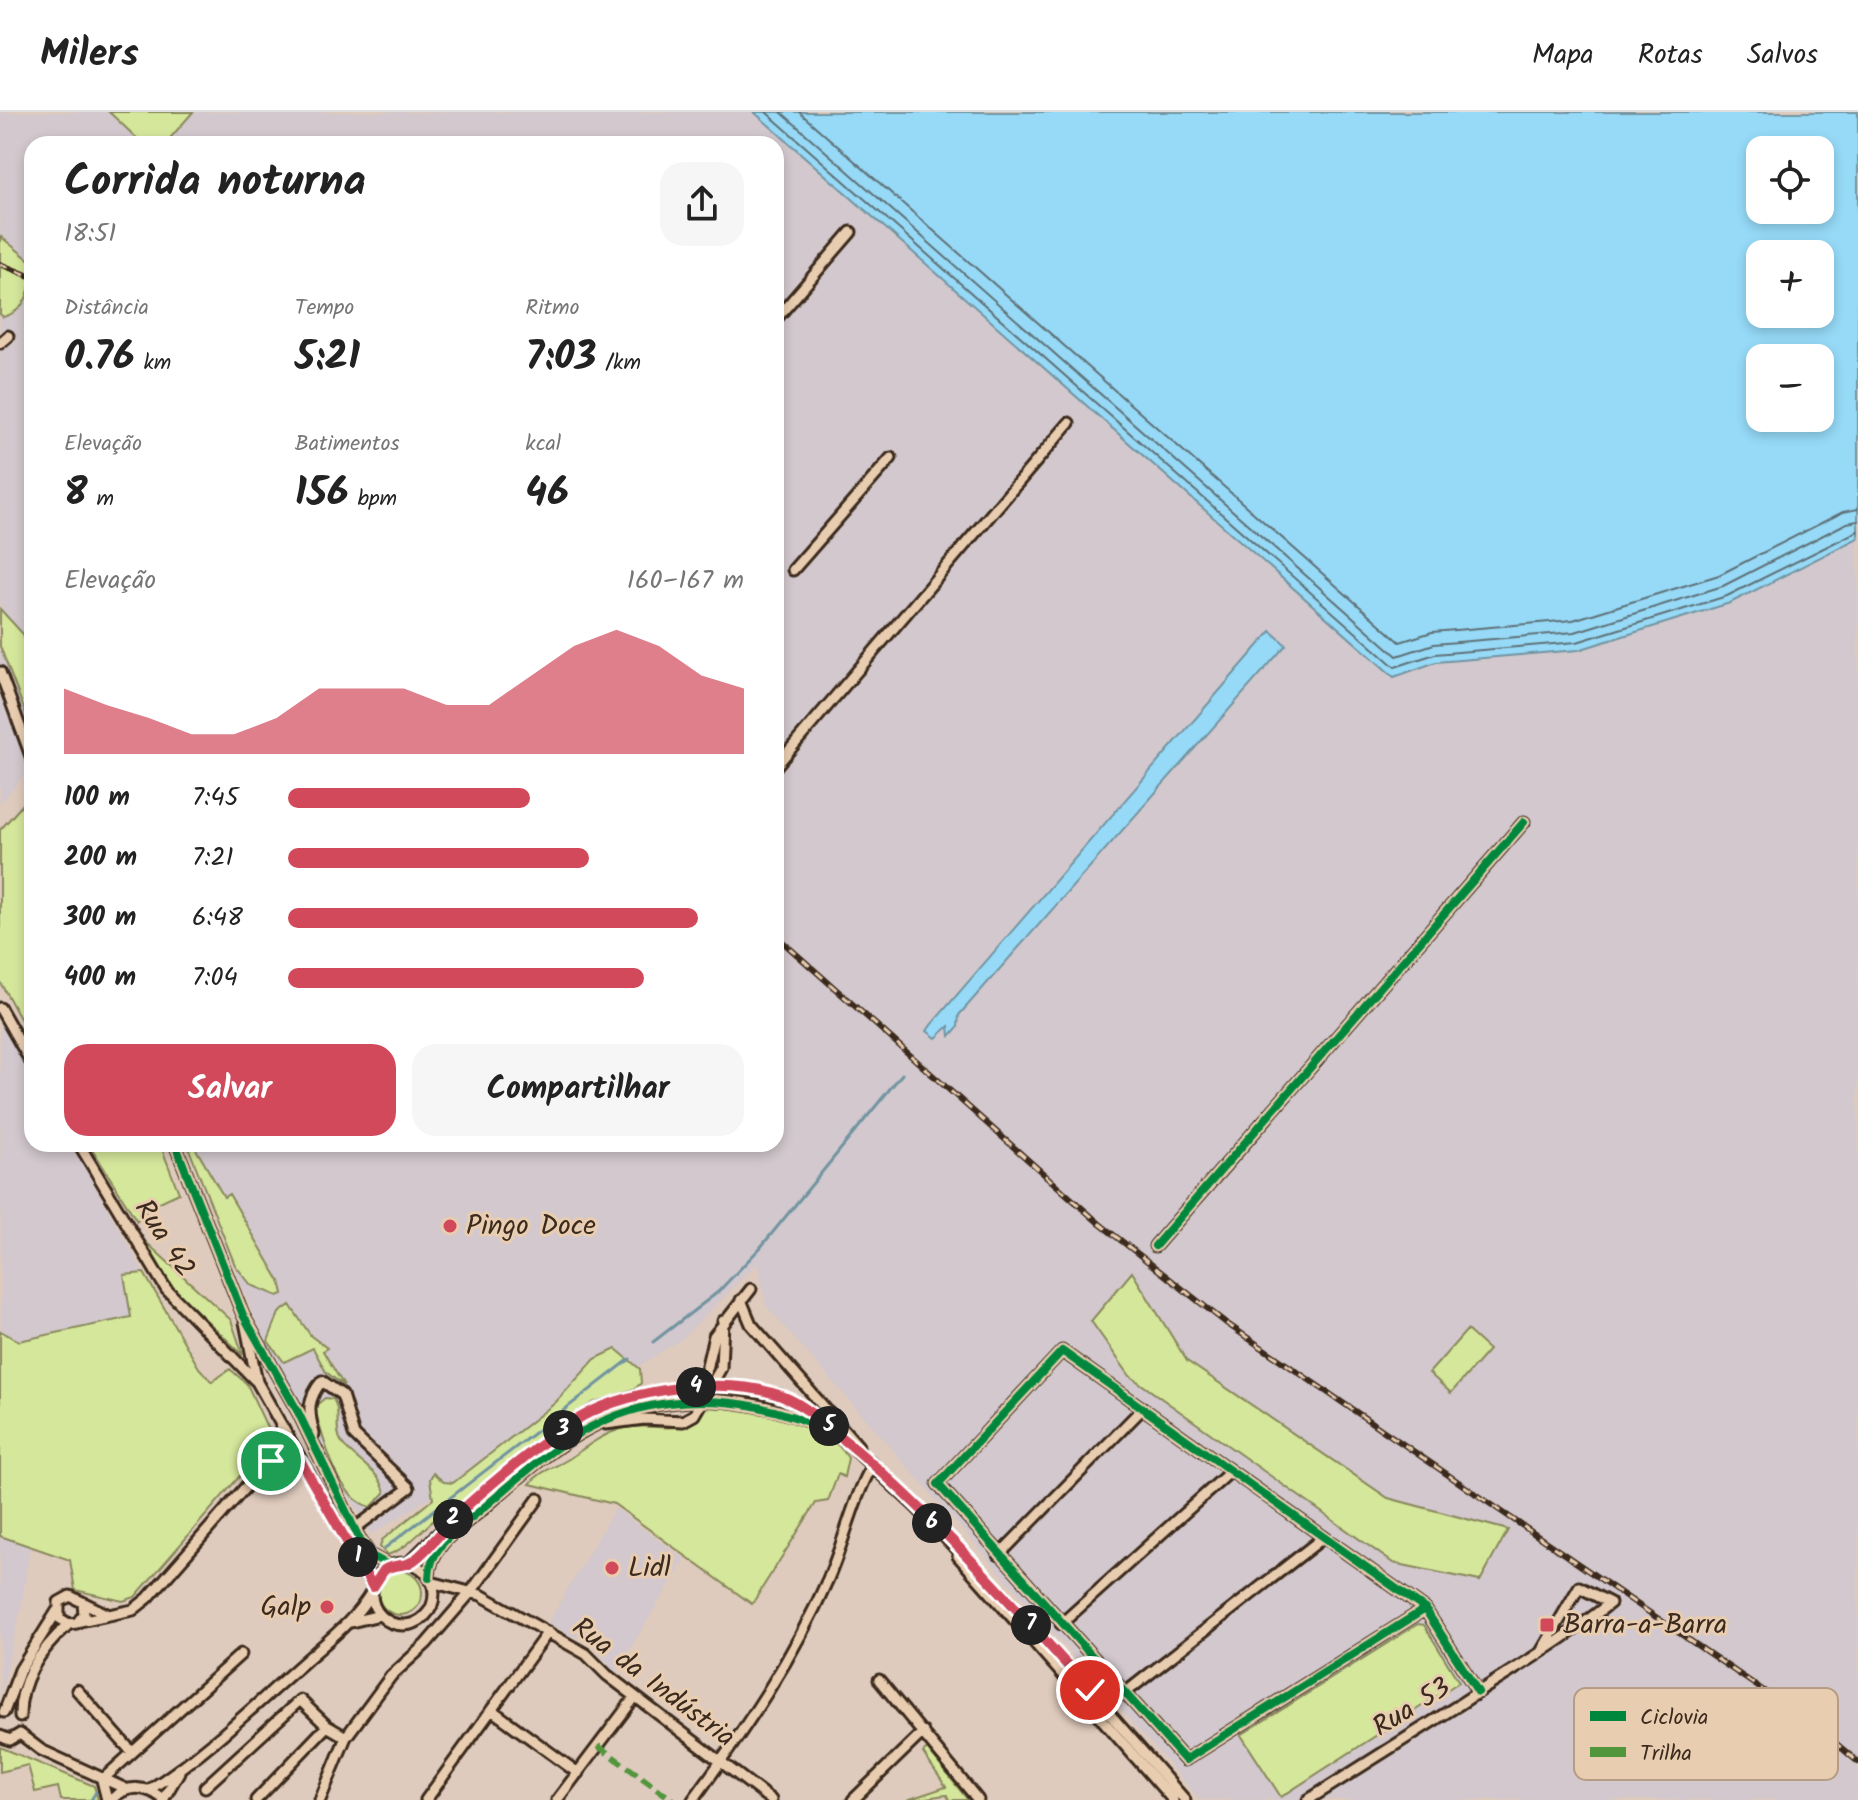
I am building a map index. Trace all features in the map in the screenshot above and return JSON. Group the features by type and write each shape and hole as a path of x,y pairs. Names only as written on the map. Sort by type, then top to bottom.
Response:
{"street":[{"path":"784,310 851,232"},
{"path":"784,757 1069,423"},
{"path":"793,570 891,458"},
{"path":"0,672 24,737"},
{"path":"1155,1246 1524,822"},
{"path":"0,1008 24,1050"},
{"name":"Rua 42","path":"84,1152 166,1289 232,1353 257,1382"},
{"path":"178,1152 243,1315 298,1412 354,1529 370,1555 390,1566"},
{"path":"591,1426 644,1419 683,1421 694,1415 704,1400 714,1336 751,1289"},
{"path":"741,1300 751,1324 873,1464 985,1576 1184,1797"},
{"path":"243,1315 257,1382 372,1589 380,1615"},
{"path":"707,1386 722,1363 723,1321"},
{"path":"1425,1609 1185,1760 938,1484 1062,1351 1425,1609 1478,1692"},
{"path":"323,1468 308,1408 312,1394 322,1381 342,1395 354,1435 409,1488 354,1529"},
{"path":"407,1564 460,1512 582,1417 630,1398 707,1386 779,1395 822,1419 873,1464"},
{"path":"428,1612 433,1592 430,1580 433,1556 447,1538 526,1472 591,1426 627,1411 704,1400 778,1410 840,1437"},
{"path":"999,1555 1143,1408"},
{"path":"20,1734 20,1700 29,1675 49,1644 69,1624 133,1610 148,1598 265,1465 280,1441 281,1427"},
{"path":"265,1465 283,1457 301,1462"},
{"path":"693,1800 753,1719 794,1649 829,1577 852,1503 873,1464"},
{"path":"1061,1624 1231,1471"},
{"path":"320,1800 346,1737 391,1676 426,1644 471,1592 538,1499"},
{"path":"917,1508 1173,1800"},
{"path":"1125,1693 1324,1537"},
{"path":"149,1790 181,1769 347,1623 379,1575 390,1566 407,1564 419,1568 430,1580"},
{"name":"Rua da Indústria","path":"430,1580 471,1592 586,1654 635,1697 771,1800"},
{"name":"Rua 53","path":"1308,1800 1541,1652 1583,1625 1610,1603 1579,1587 1541,1652"},
{"path":"347,1623 380,1615 405,1625 414,1623 442,1596 460,1590"},
{"path":"20,1717 13,1712 2,1713 20,1670 57,1611 59,1602 74,1596 107,1614"},
{"path":"80,1621 85,1610 83,1603"},
{"path":"57,1611 59,1618 69,1624"},
{"path":"426,1800 548,1632"},
{"path":"102,1780 241,1654"},
{"path":"879,1680 978,1800"},
{"path":"77,1690 131,1751"},
{"path":"557,1800 635,1697"},
{"path":"205,1787 300,1700 327,1726 346,1737"},
{"path":"493,1711 578,1773"},
{"path":"256,1800 327,1726"},
{"path":"853,1800 923,1732"},
{"path":"20,1734 41,1750 102,1780 126,1789 149,1790 164,1800 181,1769"},
{"path":"0,1736 10,1740 20,1734"},
{"path":"102,1780 109,1800 126,1789"}],"shaded area":[{"path":"0,112 754,112 781,136 24,136 24,776 0,804"},
{"path":"784,138 1394,677 1436,662 1578,650 1730,603 1858,538 1858,1800 1200,1800 766,1306 758,1263 682,1339 371,1535 256,1322 189,1152 784,1152"},
{"path":"0,1016 24,1059 24,1152 76,1152 144,1273 124,1276 131,1317 1,1345"},
{"path":"615,1508 685,1560 615,1673 589,1640 571,1636 548,1623"},
{"path":"0,1536 30,1547 22,1604 0,1698"}],"green space":[{"path":"109,112 193,112 172,136 134,136"},
{"path":"0,236 24,256 24,303 12,314 3,317 0,314"},
{"path":"0,609 24,637 24,709 0,646"},
{"path":"24,803 24,1026 0,982 0,830"},
{"path":"94,1152 163,1152 179,1193 151,1206 137,1221"},
{"path":"190,1152 198,1152 224,1197 229,1194 280,1281 283,1294 278,1296 251,1285 235,1265"},
{"path":"136,1233 231,1320 243,1355 162,1278"},
{"path":"1132,1272 1187,1361 1388,1498 1508,1530 1480,1581 1393,1563 1130,1376 1091,1321"},
{"path":"144,1273 199,1368 212,1382 230,1369 247,1384 271,1436 265,1447 135,1597 123,1601 75,1590 70,1560 0,1536 0,1331 19,1341 131,1317 124,1275"},
{"path":"290,1305 311,1336 327,1348 323,1351 344,1386 326,1372 313,1348 284,1362 268,1341 279,1313"},
{"path":"1467,1330 1489,1350 1451,1393 1429,1373"},
{"path":"616,1349 640,1369 641,1383 636,1388 592,1405 462,1505 442,1514 407,1545 387,1555 380,1547 382,1540 433,1499 430,1479 433,1473 444,1482 453,1483 555,1403 595,1359"},
{"path":"325,1398 333,1399 336,1404 342,1443 373,1472 382,1485 385,1493 371,1507 359,1502 349,1492 333,1465 314,1407"},
{"path":"707,1406 764,1414 804,1425 837,1444 848,1458 844,1477 838,1474 828,1501 816,1503 752,1604 614,1504 530,1484 542,1473 606,1435 634,1427 679,1427 689,1424"},
{"path":"400,1571 416,1577 422,1593 416,1609 400,1615 384,1609 378,1593 384,1577"},
{"path":"1418,1624 1424,1625 1459,1682 1281,1797 1241,1735"},
{"path":"0,1747 94,1786 98,1800 61,1800 58,1787 35,1792 28,1765 0,1772"},
{"path":"927,1749 968,1800 949,1800 947,1795 907,1800 946,1787 923,1753"}],"water":[{"path":"754,112 1858,112 1858,538 1730,603 1578,650 1436,662 1394,677"},
{"path":"1271,631 1286,645 959,1015 958,1027 950,1036 949,1026 936,1038 927,1031 931,1025"}],"waterway":[{"path":"653,1342 718,1292 760,1248 902,1074"},
{"path":"385,1548 630,1359"},
{"path":"91,1800 96,1792"}],"railway":[{"path":"0,264 24,274"},
{"path":"784,943 1100,1224 1226,1323 1760,1688"},
{"path":"1838,1745 1858,1762"}],"marked path":[{"path":"598,1746 673,1800"}],"cycle path":[{"path":"1155,1246 1524,822"},
{"path":"178,1152 243,1315 298,1412 359,1538 370,1555 390,1566"},
{"path":"1425,1609 1185,1760 938,1484 1062,1351 1425,1609 1478,1692"},
{"path":"429,1578 434,1556 456,1530 560,1445 619,1415 651,1406 715,1401 779,1412 840,1437"}],"place":[{"name":"Pingo Doce","path":"450,1226"},
{"name":"Lidl","path":"612,1568"},
{"name":"Galp","path":"327,1607"},
{"name":"Barra-a-Barra","path":"1547,1625"}],"route":[{"path":"271,1461 283,1457 301,1462 369,1575 373,1587 384,1570 407,1564 460,1512 572,1423 596,1409 630,1398 702,1386 779,1395 822,1419 873,1464 985,1576 1090,1690"}]}
